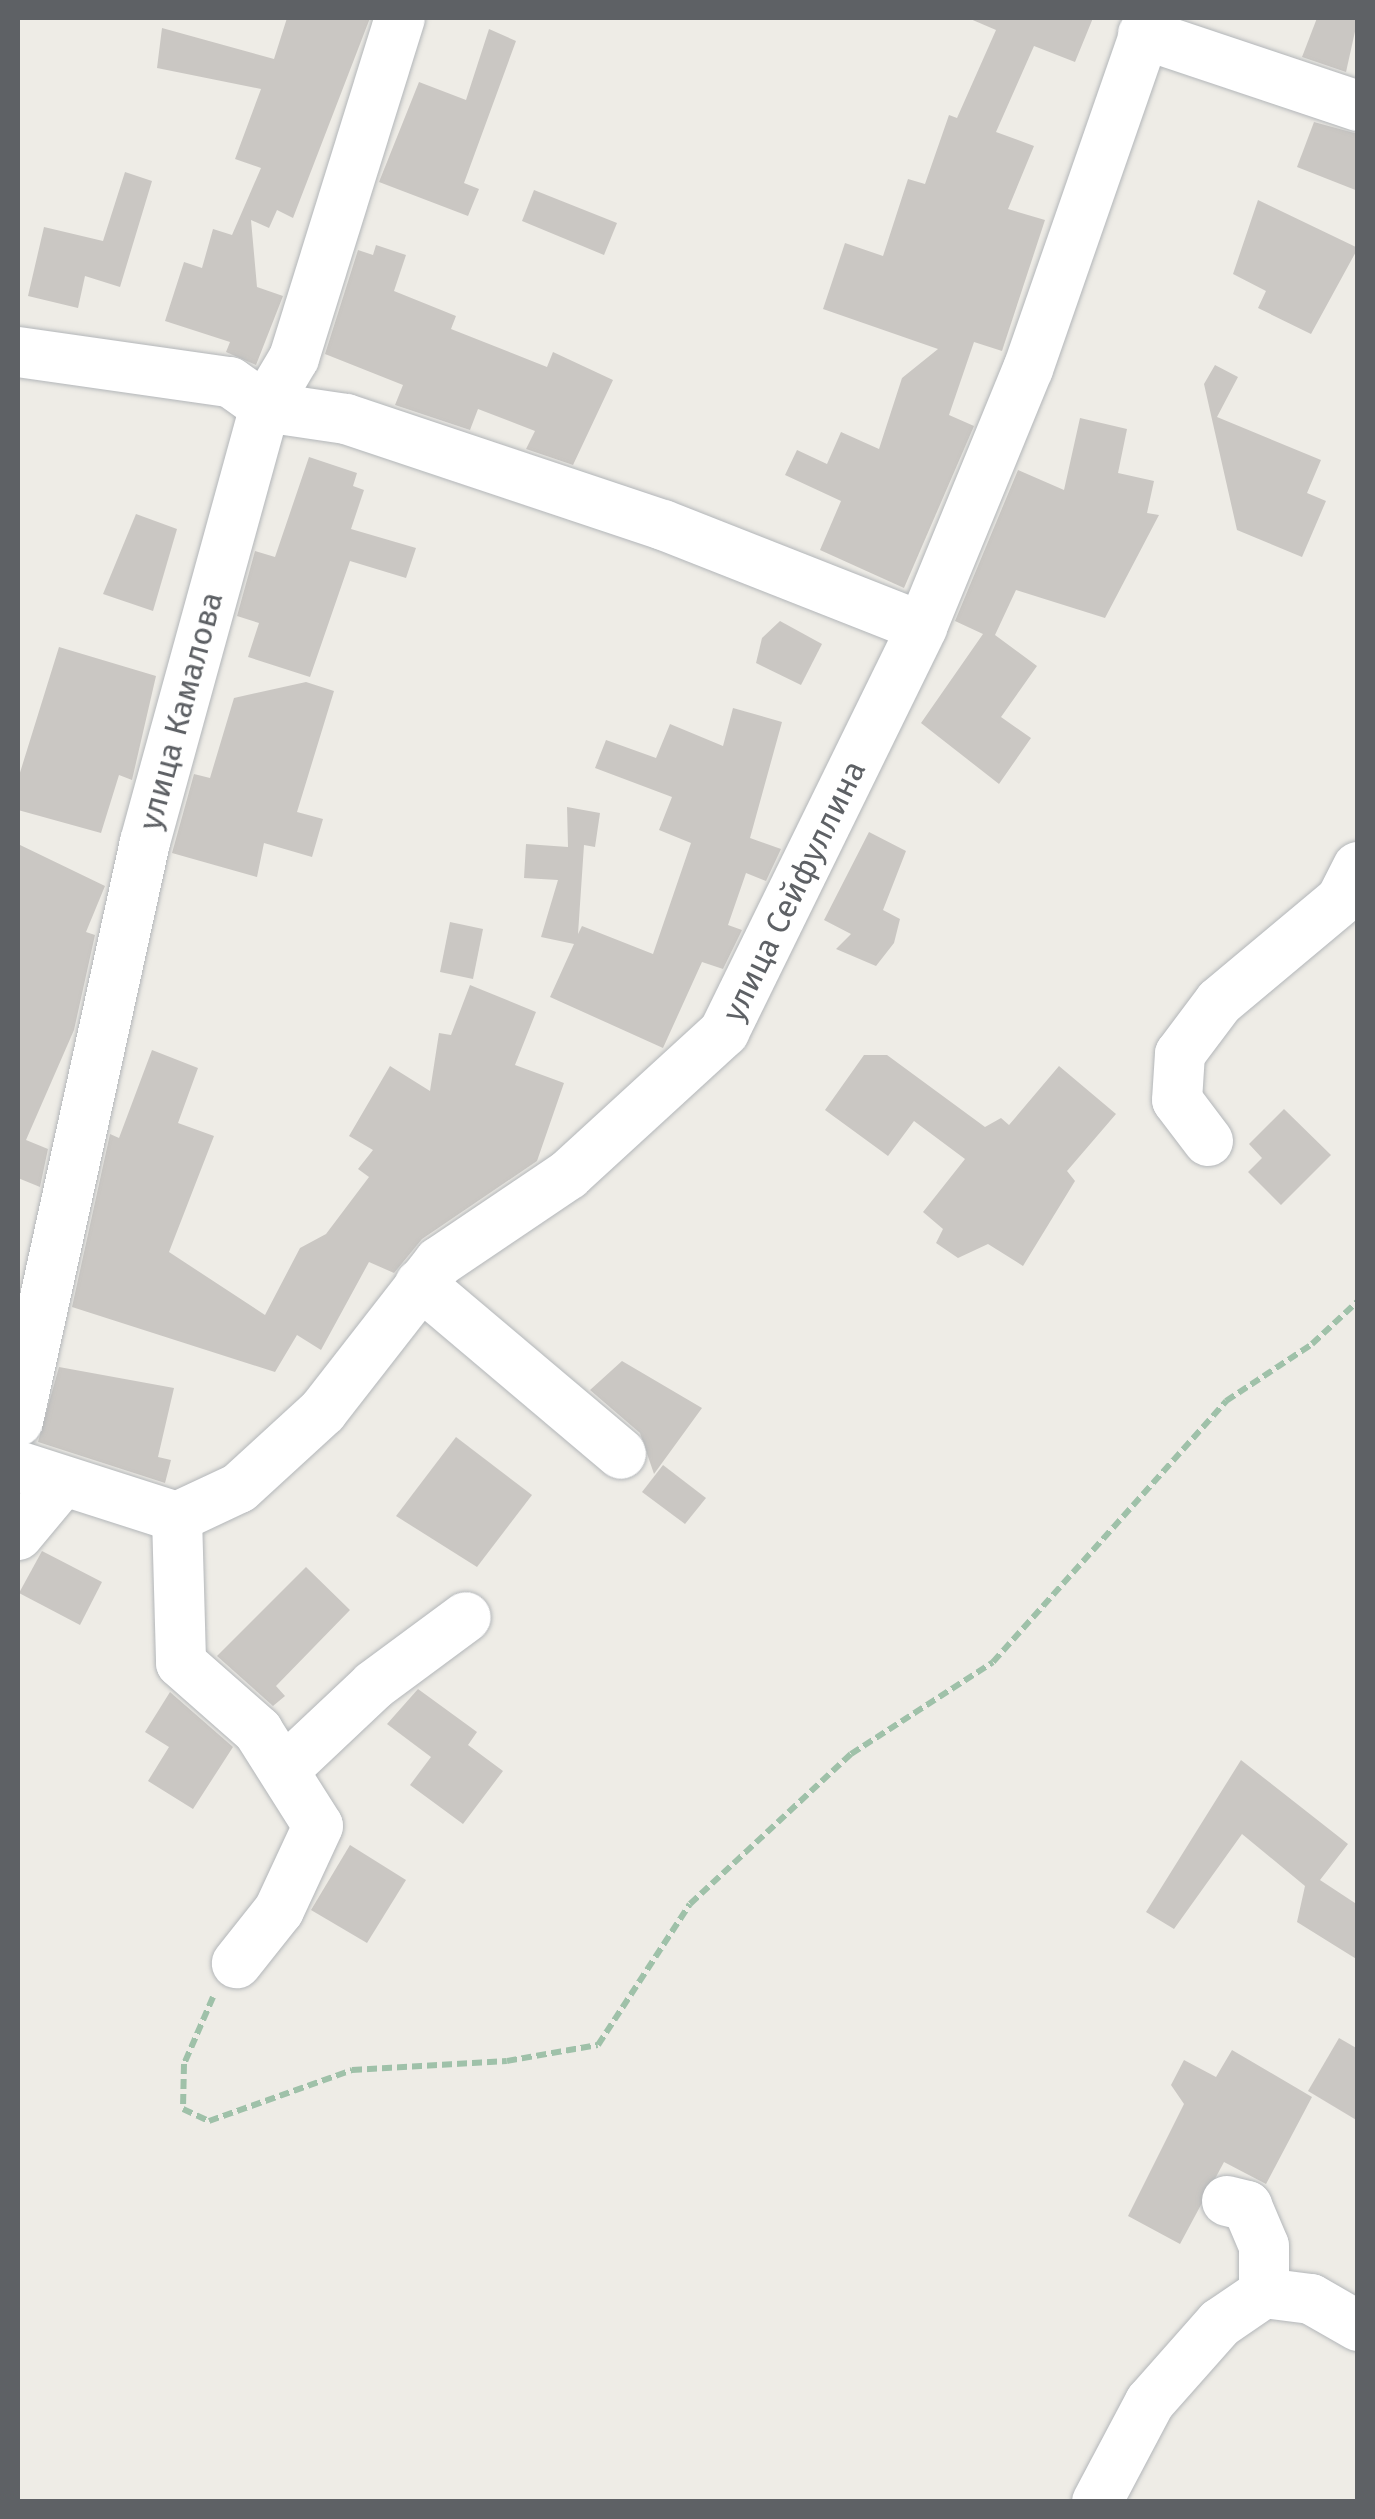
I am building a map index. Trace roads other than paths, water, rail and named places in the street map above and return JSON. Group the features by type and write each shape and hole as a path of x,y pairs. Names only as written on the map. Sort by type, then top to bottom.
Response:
{"street":[{"name":"улица Камалова","path":"18,1421 145,842 265,407 294,358 400,18"},
{"path":"1147,26 1358,106"},
{"name":"улица Сейфуллина","path":"177,1518 239,1488 324,1411 420,1284 568,1175 724,1032 922,626 1028,369 1147,26"},
{"path":"18,352 230,382 265,407 402,438 922,626"},
{"path":"1208,1141 1177,1100 1180,1054 1219,1002 1341,900 1358,867"},
{"path":"420,1284 621,1454"},
{"path":"18,1535 40,1474 177,1518 182,1663 285,1769 318,1826 279,1910 236,1963"},
{"path":"285,1769 374,1685 466,1617"},
{"path":"1228,2201 1247,2206 1264,2246 1264,2293"},
{"path":"1097,2502 1150,2402 1220,2323 1264,2293 1311,2300 1358,2326"}]}
